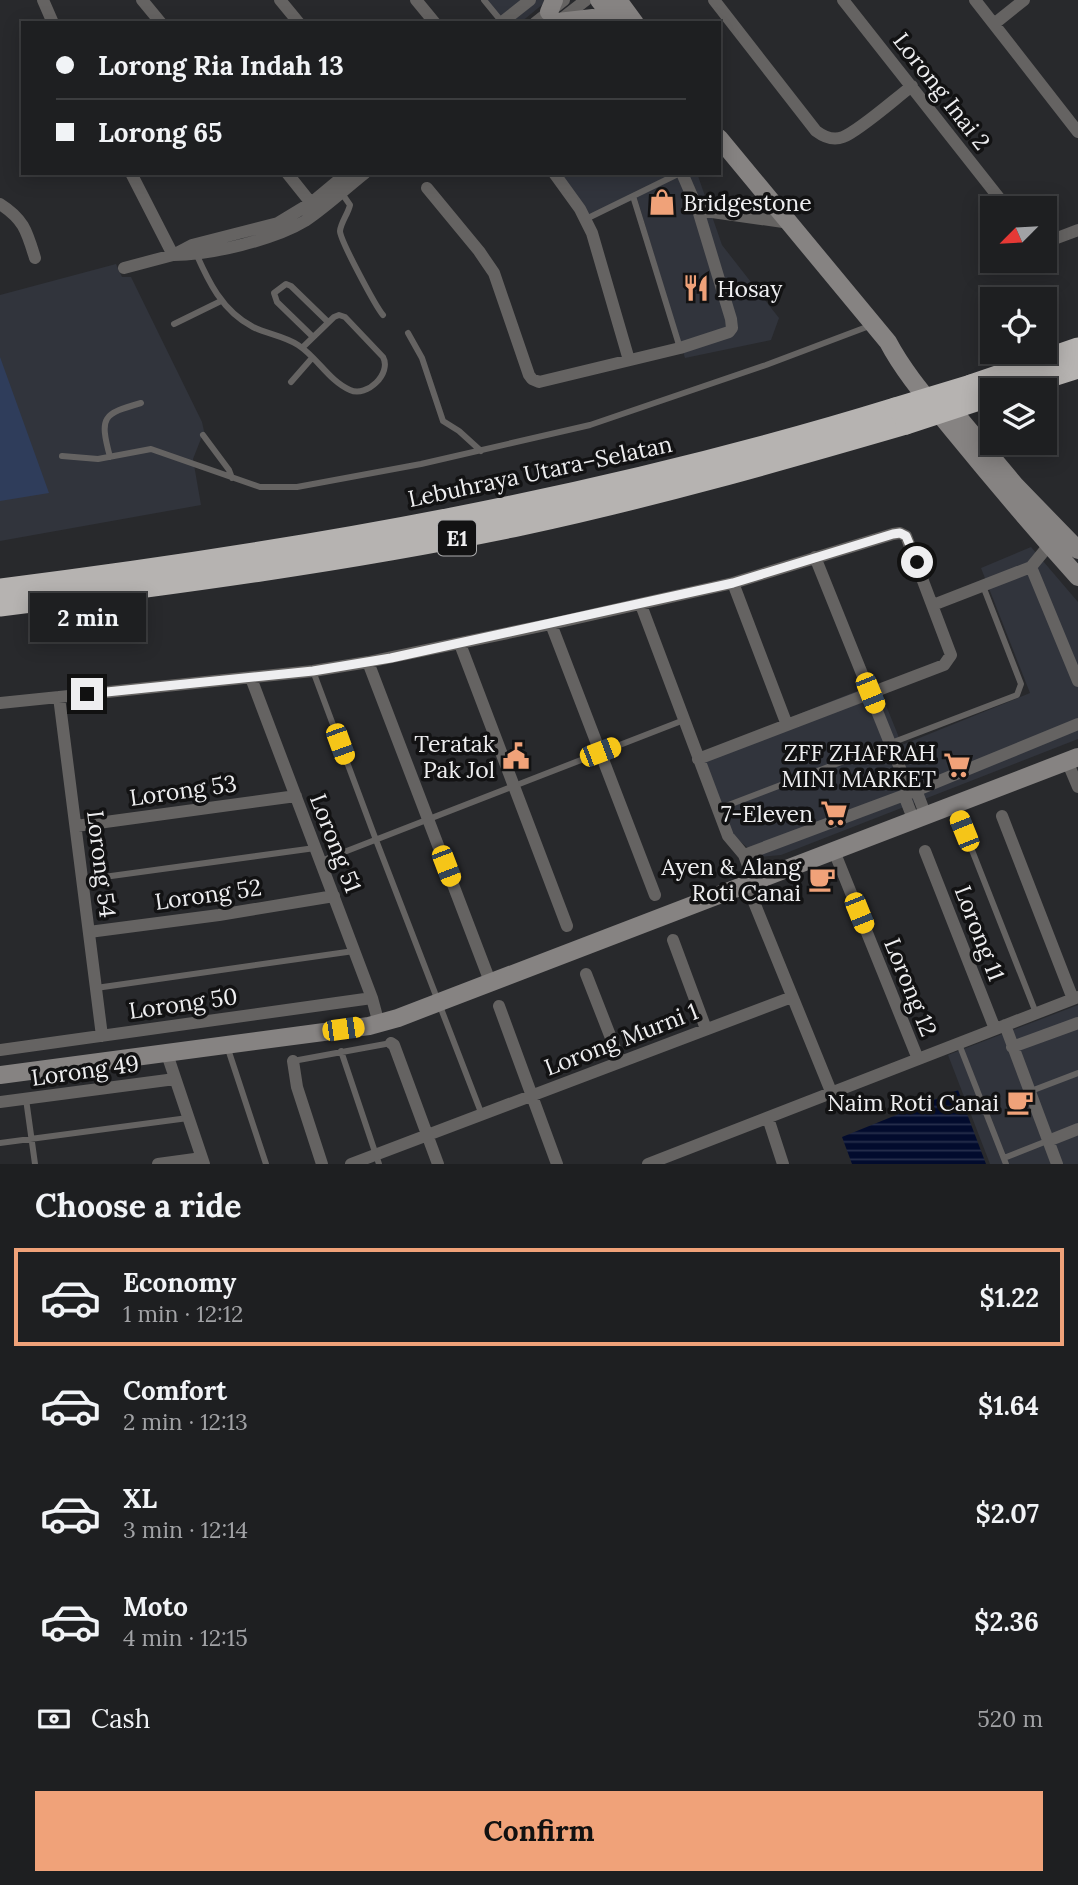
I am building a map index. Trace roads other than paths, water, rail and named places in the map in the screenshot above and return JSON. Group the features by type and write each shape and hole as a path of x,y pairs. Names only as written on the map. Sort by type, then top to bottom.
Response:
{"highway":[{"name":"Lebuhraya Utara–Selatan","path":"1015,378 1078,348"},
{"path":"1047,378 1078,368"},
{"name":"Lebuhraya Utara–Selatan","path":"0,589 313,544 505,509 900,416 980,394"},
{"name":"Lebuhraya Utara–Selatan","path":"0,606 183,584 458,538 598,508 719,478 900,416"}],"street":[{"path":"43,0 52,21"},
{"path":"142,0 159,21"},
{"path":"280,0 297,21"},
{"path":"416,0 433,21"},
{"path":"503,21 530,0"},
{"path":"550,16 564,0"},
{"path":"550,16 586,0"},
{"path":"599,0 625,17"},
{"path":"618,0 625,17"},
{"path":"714,0 816,131 824,137 833,139 850,133 912,86"},
{"name":"Lorong Inai 2","path":"843,0 998,196"},
{"path":"975,0 1078,132"},
{"path":"994,24 1024,0"},
{"path":"550,16 625,17"},
{"path":"721,140 888,342 904,355 1015,485 1078,550"},
{"path":"132,175 173,256"},
{"path":"289,175 314,207"},
{"path":"124,268 278,233 305,220 345,175"},
{"path":"314,207 341,192 362,175"},
{"path":"555,175 586,219 629,360"},
{"path":"427,188 495,273 529,375 535,381 680,348 723,336 732,328 698,210 682,175"},
{"path":"0,204 15,213 21,221 35,258"},
{"path":"698,210 790,223"},
{"path":"1057,238 1078,230"},
{"path":"888,342 898,361 920,390 1078,577"},
{"path":"0,703 251,678 368,662 733,583 893,534 903,534 909,541 951,655 944,665 698,759"},
{"path":"933,605 1031,568 1049,545"},
{"path":"815,557 920,819"},
{"path":"1031,568 1078,681"},
{"path":"733,583 787,725"},
{"path":"641,605 728,836 744,855 751,883 792,997 832,1094"},
{"path":"551,624 655,895"},
{"path":"460,644 567,926"},
{"path":"368,662 491,984"},
{"name":"Lorong 51","path":"251,678 355,951 379,1024"},
{"name":"Lorong 54","path":"59,697 102,1036"},
{"path":"744,855 910,793 1078,724"},
{"path":"0,1075 379,1024 439,1004 1073,759 1078,787"},
{"name":"Lorong 53","path":"76,826 296,796"},
{"path":"648,1164 668,1160 1075,998 1002,816"},
{"name":"Lorong 12","path":"834,851 918,1059"},
{"name":"Lorong 11","path":"925,851 1000,1027 1012,1047 1057,1164"},
{"name":"Lorong 52","path":"89,932 334,896"},
{"path":"673,940 706,1029"},
{"path":"586,974 620,1061"},
{"name":"Lorong Murni 1","path":"557,1164 533,1096 792,997"},
{"name":"Lorong 50","path":"0,1050 372,998"},
{"path":"351,1164 377,1159 533,1096 499,1006"},
{"path":"1012,1047 1078,1023"},
{"path":"391,1043 438,1164"},
{"path":"158,1164 203,1161 167,1054"},
{"path":"293,1061 297,1087 322,1164"},
{"name":"Lorong 49","path":"0,1102 176,1079"},
{"path":"768,1118 783,1164"},
{"path":"1048,1141 1078,1129"}],"lane":[{"path":"484,0 501,21"},
{"path":"586,219 677,175"},
{"path":"341,192 349,205 340,232 342,240 376,307 383,315"},
{"path":"633,196 680,348"},
{"path":"194,250 221,301 252,327 302,348 339,382 355,392 367,391 386,369 387,363 383,357 340,315 328,322 302,348"},
{"path":"313,337 277,302 274,293 279,287 286,284 291,286 328,322"},
{"path":"174,324 221,301"},
{"path":"62,456 91,459 144,449 156,450 260,486 297,487 481,451 590,425 766,365 873,324"},
{"path":"408,333 422,358 443,421 481,451"},
{"path":"291,382 312,358"},
{"path":"110,457 105,420 116,410 141,403"},
{"path":"203,435 232,478"},
{"path":"718,809 1013,697 1020,692 1021,684 983,586"},
{"path":"313,671 482,1115"},
{"path":"321,861 684,720"},
{"path":"954,805 1036,1013"},
{"path":"82,880 315,848"},
{"path":"96,988 355,951"},
{"path":"293,1061 391,1043"},
{"path":"959,1044 1005,1161 1048,1141"},
{"path":"227,1045 266,1164"},
{"path":"341,1051 377,1159"},
{"path":"1029,1092 1078,1073"},
{"path":"26,1099 35,1164"},
{"path":"0,1143 188,1118"}],"place":[{"name":"Bridgestone","path":"662,202"},
{"name":"Hosay","path":"696,288"},
{"name":"Teratak Pak Jol","path":"516,756"},
{"name":"ZFF ZHAFRAH MINI MARKET","path":"957,765"},
{"name":"7-Eleven","path":"834,813"},
{"name":"Ayen & Alang Roti Canai","path":"822,879"},
{"name":"Naim Roti Canai","path":"1020,1102"}]}
